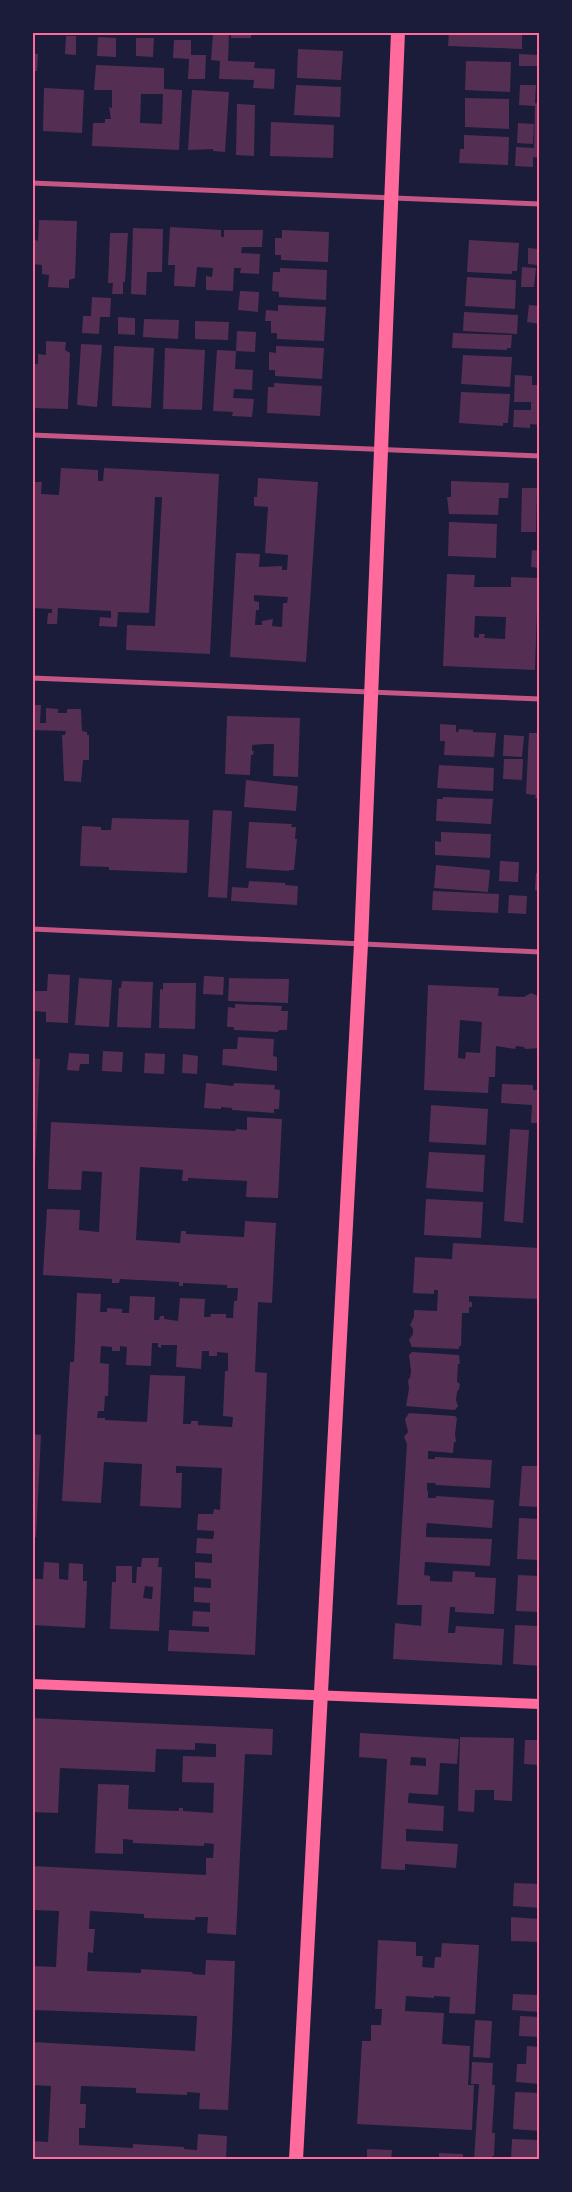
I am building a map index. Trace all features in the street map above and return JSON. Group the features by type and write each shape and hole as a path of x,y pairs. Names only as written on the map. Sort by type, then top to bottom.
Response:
{"highway":[{"path":"296,2160 360,944 398,32"}],"main road":[{"path":"32,1684 540,1704"}],"street":[{"path":"32,183 540,204"},
{"path":"32,436 540,456"},
{"path":"32,678 540,699"},
{"path":"32,930 540,952"}],"building":[{"path":"231,32 251,32 251,38 231,38"},
{"path":"449,32 522,32 522,49 448,46"},
{"path":"213,34 229,35 228,61 255,62 254,68 275,69 274,89 253,88 254,80 219,79 220,61 211,60"},
{"path":"66,36 76,36 76,55 65,54"},
{"path":"98,37 116,38 116,57 97,56"},
{"path":"136,38 154,38 153,57 136,56"},
{"path":"174,40 191,40 191,55 206,55 205,79 188,79 189,59 173,58"},
{"path":"298,49 343,51 341,80 297,78"},
{"path":"32,53 38,54 37,71 32,71"},
{"path":"519,54 538,55 538,66 519,66"},
{"path":"466,61 511,62 510,92 465,90"},
{"path":"96,65 164,68 164,89 182,90 179,150 92,146 93,123 105,123 105,119 111,119 109,107 112,108 112,90 94,90","holes":["141,94 163,94 162,124 140,123"]},
{"path":"296,85 341,87 340,117 294,115"},
{"path":"520,85 536,85 535,103 540,104 540,158 533,157 533,167 515,166 516,147 534,148 535,106 519,105"},
{"path":"44,88 84,90 82,133 43,131"},
{"path":"192,90 229,92 225,152 213,151 213,149 188,150"},
{"path":"465,98 509,99 509,129 465,127"},
{"path":"237,104 255,105 254,156 236,155"},
{"path":"271,122 334,125 333,158 270,156"},
{"path":"518,123 534,124 533,144 517,143"},
{"path":"464,135 509,137 508,165 459,163 460,149 464,149"},
{"path":"39,220 77,221 75,278 69,280 69,288 48,287 49,275 42,274 42,265 32,264 32,238 38,241"},
{"path":"170,227 221,230 221,237 224,237 224,230 263,230 262,247 242,247 241,253 260,254 259,274 240,273 241,268 234,268 233,291 206,290 206,276 212,277 213,268 197,267 195,287 174,286 175,265 168,265"},
{"path":"133,228 163,229 162,272 147,272 146,295 131,294"},
{"path":"282,230 329,232 328,262 281,260 281,255 275,255 275,238 282,238"},
{"path":"110,233 128,233 123,294 112,294 113,283 108,283"},
{"path":"469,240 519,243 517,271 512,271 512,274 467,272"},
{"path":"528,248 538,249 537,265 528,264"},
{"path":"522,267 536,268 534,287 521,287"},
{"path":"280,268 327,270 326,300 279,297 279,292 272,291 273,272 280,272"},
{"path":"467,277 516,280 515,309 465,306"},
{"path":"240,291 259,292 258,312 238,310"},
{"path":"92,297 111,298 110,317 100,317 99,334 82,333 83,316 91,316"},
{"path":"278,305 326,307 324,341 277,339 277,333 271,333 271,321 265,321 266,310 278,311"},
{"path":"529,305 540,306 540,324 527,322"},
{"path":"464,312 518,315 517,334 463,331"},
{"path":"118,317 135,318 135,335 118,334"},
{"path":"144,319 179,320 178,339 143,337"},
{"path":"195,321 229,322 228,340 195,339"},
{"path":"237,331 256,332 255,352 236,351"},
{"path":"453,333 512,335 511,348 507,348 507,350 452,348"},
{"path":"46,341 66,342 65,350 70,353 68,409 32,408 32,364 38,364 38,354 46,355"},
{"path":"81,344 102,345 97,407 77,405"},
{"path":"114,346 154,348 151,408 112,406"},
{"path":"276,346 324,348 322,379 275,376 275,370 269,370 269,352 276,353"},
{"path":"165,348 205,350 202,410 163,409"},
{"path":"217,350 236,351 235,369 253,370 252,390 234,389 233,398 254,399 252,417 232,416 233,412 213,411"},
{"path":"463,355 512,357 510,387 461,384"},
{"path":"515,375 532,376 532,385 540,385 540,425 530,424 530,428 513,427 514,410 531,410 531,402 514,402"},
{"path":"274,383 322,386 320,416 267,413 268,387 274,387"},
{"path":"461,392 510,394 508,423 503,423 503,426 459,423"},
{"path":"61,468 98,470 98,481 103,481 104,468 219,474 210,654 126,650 127,625 155,626 162,497 155,497 149,613 118,612 117,627 99,626 100,617 111,618 111,611 58,608 57,624 47,624 48,613 52,613 52,609 32,608 32,482 42,482 41,494 59,495"},
{"path":"258,478 318,482 306,662 230,657 236,553 260,554 259,567 282,566 282,570 287,570 288,555 265,553 268,507 254,506 254,497 257,497","holes":["254,595 288,597 287,603 283,603 282,627 272,626 273,619 262,621 262,625 255,625 256,610 259,610 259,602 254,601"]},
{"path":"451,481 509,483 508,498 499,498 498,515 449,514 447,497 451,497"},
{"path":"522,488 537,488 536,532 521,532"},
{"path":"449,522 497,524 496,558 448,556"},
{"path":"532,550 540,551 540,568 531,567"},
{"path":"447,574 475,575 474,587 511,587 511,577 538,578 535,670 443,666","holes":["475,616 506,617 505,639 484,638 485,634 479,634 479,638 474,637"]},
{"path":"32,705 41,705 40,723 46,723 46,708 58,709 58,713 67,713 67,709 81,709 82,731 87,732 87,735 89,735 89,760 83,760 81,782 64,781 62,735 65,735 66,731 32,730"},
{"path":"227,716 300,718 298,777 273,776 274,744 252,745 252,751 254,751 253,755 251,755 250,775 225,774"},
{"path":"440,724 456,725 456,732 459,729 496,733 494,757 444,755 445,741 440,741"},
{"path":"529,733 540,733 540,798 535,798 536,795 526,794"},
{"path":"504,735 524,736 522,757 503,756"},
{"path":"504,759 523,759 522,780 503,779"},
{"path":"439,765 494,768 493,791 437,788"},
{"path":"246,780 298,786 296,811 244,807"},
{"path":"443,797 493,799 491,824 436,821 437,799 443,799"},
{"path":"213,810 232,811 227,898 208,897"},
{"path":"112,818 189,820 187,873 109,870 109,867 80,866 82,826 101,827 101,830 111,830"},
{"path":"249,822 292,824 291,827 296,827 295,839 297,839 294,870 246,868"},
{"path":"441,832 491,834 490,858 435,855 435,841 441,842"},
{"path":"500,861 519,862 518,882 499,881"},
{"path":"436,865 490,870 488,892 434,888"},
{"path":"536,873 540,873 540,891 535,890"},
{"path":"249,881 285,883 285,885 298,886 297,905 231,901 232,887 248,888"},
{"path":"433,891 499,894 498,913 432,910"},
{"path":"509,895 527,896 526,914 508,913"},
{"path":"48,974 70,975 68,1023 46,1022 46,1012 34,1011 32,987 35,987 35,991 47,991"},
{"path":"204,976 224,977 223,995 203,994"},
{"path":"79,978 112,980 109,1027 75,1025"},
{"path":"229,978 289,979 288,1003 228,1001"},
{"path":"122,981 153,982 151,1028 117,1027 119,988 121,988"},
{"path":"163,983 196,983 195,1029 159,1028 160,989 163,990"},
{"path":"428,985 499,988 498,996 524,997 531,993 540,997 540,1048 525,1049 524,1047 516,1046 515,1049 496,1046 495,1077 489,1077 488,1093 424,1090","holes":["460,1020 482,1022 480,1053 466,1052 465,1059 458,1058"]},
{"path":"235,1004 282,1006 281,1011 288,1011 287,1030 279,1030 278,1032 234,1030 234,1027 227,1027 228,1007 235,1008"},
{"path":"238,1037 274,1039 273,1056 277,1057 277,1071 222,1065 223,1049 237,1049"},
{"path":"103,1051 123,1052 122,1072 102,1071"},
{"path":"69,1053 89,1054 89,1064 80,1064 79,1071 67,1070"},
{"path":"145,1053 165,1054 164,1074 144,1073"},
{"path":"183,1054 198,1056 197,1074 182,1073"},
{"path":"32,1058 40,1059 34,1188 32,1188"},
{"path":"206,1083 233,1086 234,1083 275,1085 274,1089 280,1090 279,1109 274,1109 274,1113 232,1110 232,1108 221,1107 221,1109 204,1108"},
{"path":"502,1084 533,1085 533,1090 540,1090 540,1123 531,1123 532,1105 501,1103"},
{"path":"431,1105 488,1109 486,1145 429,1142"},
{"path":"247,1117 282,1119 278,1198 246,1197 247,1181 188,1178 188,1181 182,1181 183,1170 140,1167 136,1240 180,1243 181,1231 186,1231 186,1234 244,1237 245,1221 276,1223 272,1303 258,1302 255,1372 267,1373 255,1655 168,1651 169,1630 209,1632 209,1627 192,1626 193,1611 210,1612 210,1603 194,1602 194,1587 211,1588 211,1579 195,1578 195,1562 212,1563 212,1554 196,1553 197,1538 213,1539 214,1535 214,1531 197,1530 198,1514 213,1514 214,1509 220,1510 222,1468 176,1466 176,1473 182,1473 181,1508 140,1506 142,1464 104,1462 101,1503 62,1501 70,1362 74,1362 77,1293 101,1294 100,1312 107,1312 107,1308 122,1309 122,1313 129,1313 130,1296 155,1297 154,1320 159,1320 160,1316 164,1316 164,1319 178,1321 180,1298 205,1299 204,1317 210,1317 211,1314 226,1314 226,1318 233,1318 234,1301 237,1301 238,1288 227,1288 227,1285 183,1283 183,1286 179,1286 179,1282 120,1279 119,1283 112,1283 112,1279 43,1275 47,1209 80,1210 79,1230 99,1232 102,1172 82,1171 81,1190 48,1189 51,1122 247,1130","holes":["152,1343 158,1343 158,1347 161,1348 161,1345 177,1345 176,1367 201,1369 202,1351 209,1351 209,1356 217,1356 217,1352 228,1353 228,1371 225,1371 223,1416 233,1417 232,1427 198,1425 198,1421 191,1421 191,1424 183,1424 185,1376 150,1375 147,1422 97,1418 98,1411 104,1411 105,1396 108,1396 109,1364 100,1363 101,1346 112,1347 112,1351 120,1351 120,1346 127,1347 126,1365 151,1366"]},
{"path":"510,1129 529,1130 523,1223 504,1221"},
{"path":"429,1152 485,1155 483,1192 426,1188"},
{"path":"426,1199 483,1202 481,1238 424,1235"},
{"path":"453,1243 540,1248 540,1299 469,1296 469,1302 472,1302 472,1307 469,1307 469,1313 462,1313 461,1346 459,1346 459,1349 412,1347 409,1340 413,1334 413,1329 410,1325 414,1317 414,1310 437,1311 438,1290 434,1290 434,1294 413,1293 415,1257 452,1259"},
{"path":"412,1352 459,1355 460,1364 458,1364 457,1382 460,1384 456,1400 458,1406 455,1410 406,1406 409,1389 408,1380 411,1371 409,1355"},
{"path":"409,1413 455,1416 457,1418 456,1442 454,1442 453,1453 428,1451 428,1459 435,1459 435,1457 492,1460 490,1488 427,1483 427,1491 428,1498 436,1498 436,1496 494,1500 492,1528 427,1523 426,1530 426,1537 492,1539 490,1566 425,1562 424,1575 430,1576 430,1581 452,1582 453,1571 475,1572 475,1577 496,1578 494,1614 455,1612 455,1607 450,1607 448,1633 455,1633 456,1626 504,1629 502,1665 393,1659 395,1623 421,1626 422,1605 397,1605 407,1444 404,1437 408,1432 405,1419"},
{"path":"32,1434 41,1435 36,1537 32,1537"},
{"path":"522,1466 540,1466 540,1507 519,1506"},
{"path":"519,1518 540,1519 540,1560 517,1559"},
{"path":"142,1558 159,1558 158,1567 162,1567 159,1631 110,1629 112,1582 116,1582 116,1566 132,1566 132,1583 136,1583 137,1567 141,1567","holes":["145,1586 153,1587 152,1599 143,1598"]},
{"path":"32,1562 35,1562 34,1579 43,1579 44,1562 59,1563 59,1579 68,1580 69,1563 83,1564 83,1581 87,1581 85,1628 32,1625"},
{"path":"518,1575 540,1576 540,1612 516,1611"},
{"path":"515,1625 540,1626 540,1666 513,1664"},
{"path":"32,1718 273,1729 272,1755 245,1754 236,1935 207,1933 208,1917 195,1917 195,1920 144,1918 144,1914 90,1911 89,1929 95,1929 93,1953 88,1952 87,1971 141,1973 141,1969 192,1972 193,1974 205,1975 206,1960 235,1961 232,2035 228,2110 199,2109 200,2093 187,2092 187,2095 136,2093 136,2088 81,2086 80,2104 86,2104 85,2128 79,2128 79,2145 133,2148 133,2144 184,2147 184,2149 197,2150 198,2134 227,2136 226,2160 32,2160 32,2141 48,2142 51,2086 32,2085 32,2042 195,2051 197,2016 32,2010 32,1966 56,1967 59,1911 35,1910 32,1920 32,1866 206,1875 206,1858 213,1858 214,1844 204,1843 204,1846 133,1843 133,1840 123,1839 123,1854 95,1853 98,1784 129,1785 128,1809 179,1811 179,1808 183,1808 183,1811 213,1813 214,1783 182,1782 183,1756 216,1757 216,1744 195,1743 195,1750 156,1749 155,1772 60,1768 58,1813 32,1812"},
{"path":"360,1733 459,1739 457,1764 440,1763 438,1795 409,1793 408,1803 444,1806 443,1831 406,1829 406,1841 458,1844 456,1868 405,1864 405,1870 381,1869 387,1759 359,1757","holes":["411,1757 426,1758 426,1766 410,1765"]},
{"path":"460,1737 514,1738 512,1801 494,1800 494,1790 475,1790 474,1812 458,1811"},
{"path":"525,1740 540,1740 540,1765 524,1764"},
{"path":"514,1883 540,1884 540,1908 513,1906"},
{"path":"511,1917 540,1919 540,1942 511,1941"},
{"path":"378,1940 416,1942 416,1956 423,1956 422,1967 434,1968 435,1957 441,1957 442,1943 479,1945 475,2014 449,2013 450,1997 434,1996 434,1998 406,1996 405,2011 444,2013 442,2044 470,2046 468,2085 474,2085 472,2130 357,2124 362,2041 371,2041 371,2025 381,2025 382,2009 375,2009"},
{"path":"513,1994 540,1995 540,2012 512,2010"},
{"path":"520,2016 540,2017 540,2037 519,2036"},
{"path":"475,2020 492,2021 490,2058 473,2057"},
{"path":"527,2046 540,2047 540,2084 516,2082 517,2064 526,2064"},
{"path":"472,2062 493,2063 492,2085 495,2085 492,2133 495,2133 494,2156 492,2156 491,2160 474,2160 479,2084 471,2084"},
{"path":"515,2092 540,2093 540,2131 513,2129"},
{"path":"512,2139 540,2140 540,2160 511,2160"},
{"path":"367,2149 392,2150 391,2160 367,2160"},
{"path":"439,2153 463,2154 463,2160 439,2160"}]}
